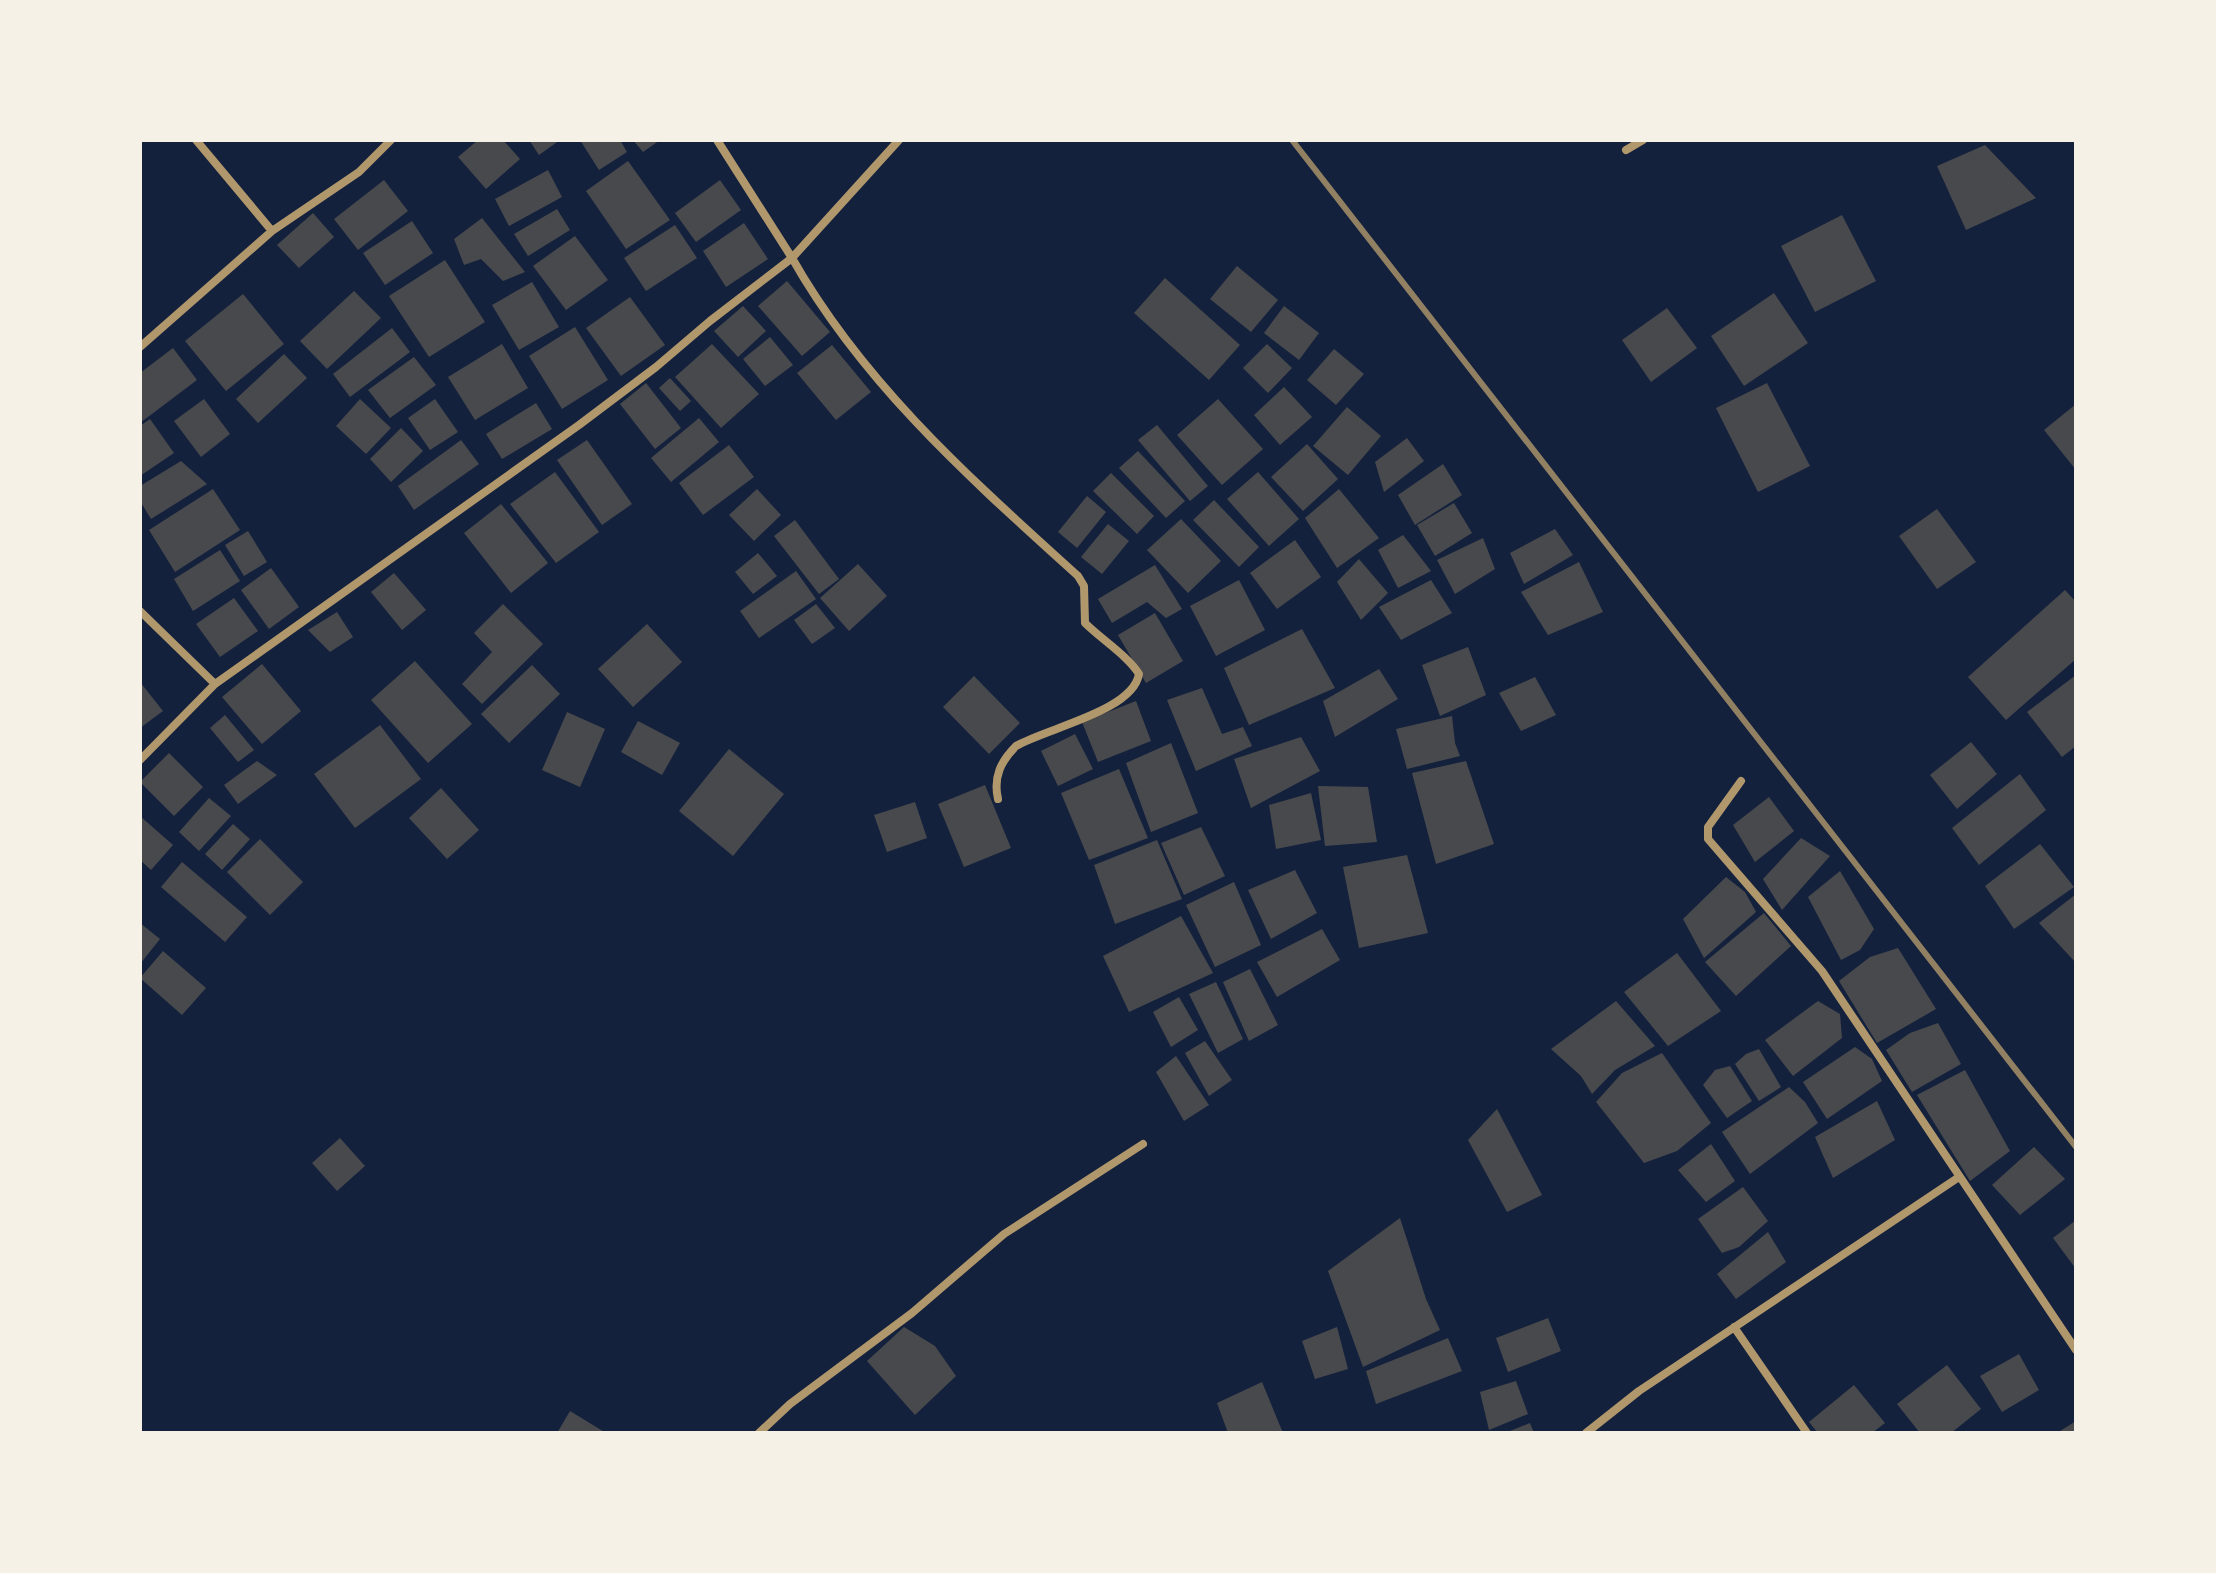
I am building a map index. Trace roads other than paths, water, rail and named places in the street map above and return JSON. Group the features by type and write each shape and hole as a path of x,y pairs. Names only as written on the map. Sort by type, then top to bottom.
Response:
{"street":[{"path":"196,140 272,231"},
{"path":"140,347 272,231 359,172 391,140"},
{"path":"717,140 831,323 902,409 963,471 1078,576 1084,586 1085,623 1129,661 1139,674 1135,688 1119,702 1016,746 996,778 998,799"},
{"path":"140,760 215,684 579,425 792,258 899,140"},
{"path":"1626,150 1643,140"},
{"path":"140,611 215,684"},
{"path":"1741,781 1708,827 1708,839 1822,971 2076,1350"},
{"path":"759,1433 790,1404 912,1313 1004,1234 1143,1144"},
{"path":"1586,1433 1639,1391 1959,1177"},
{"path":"1734,1327 1807,1433"}],"railway":[{"path":"1292,140 2076,1147"}]}
